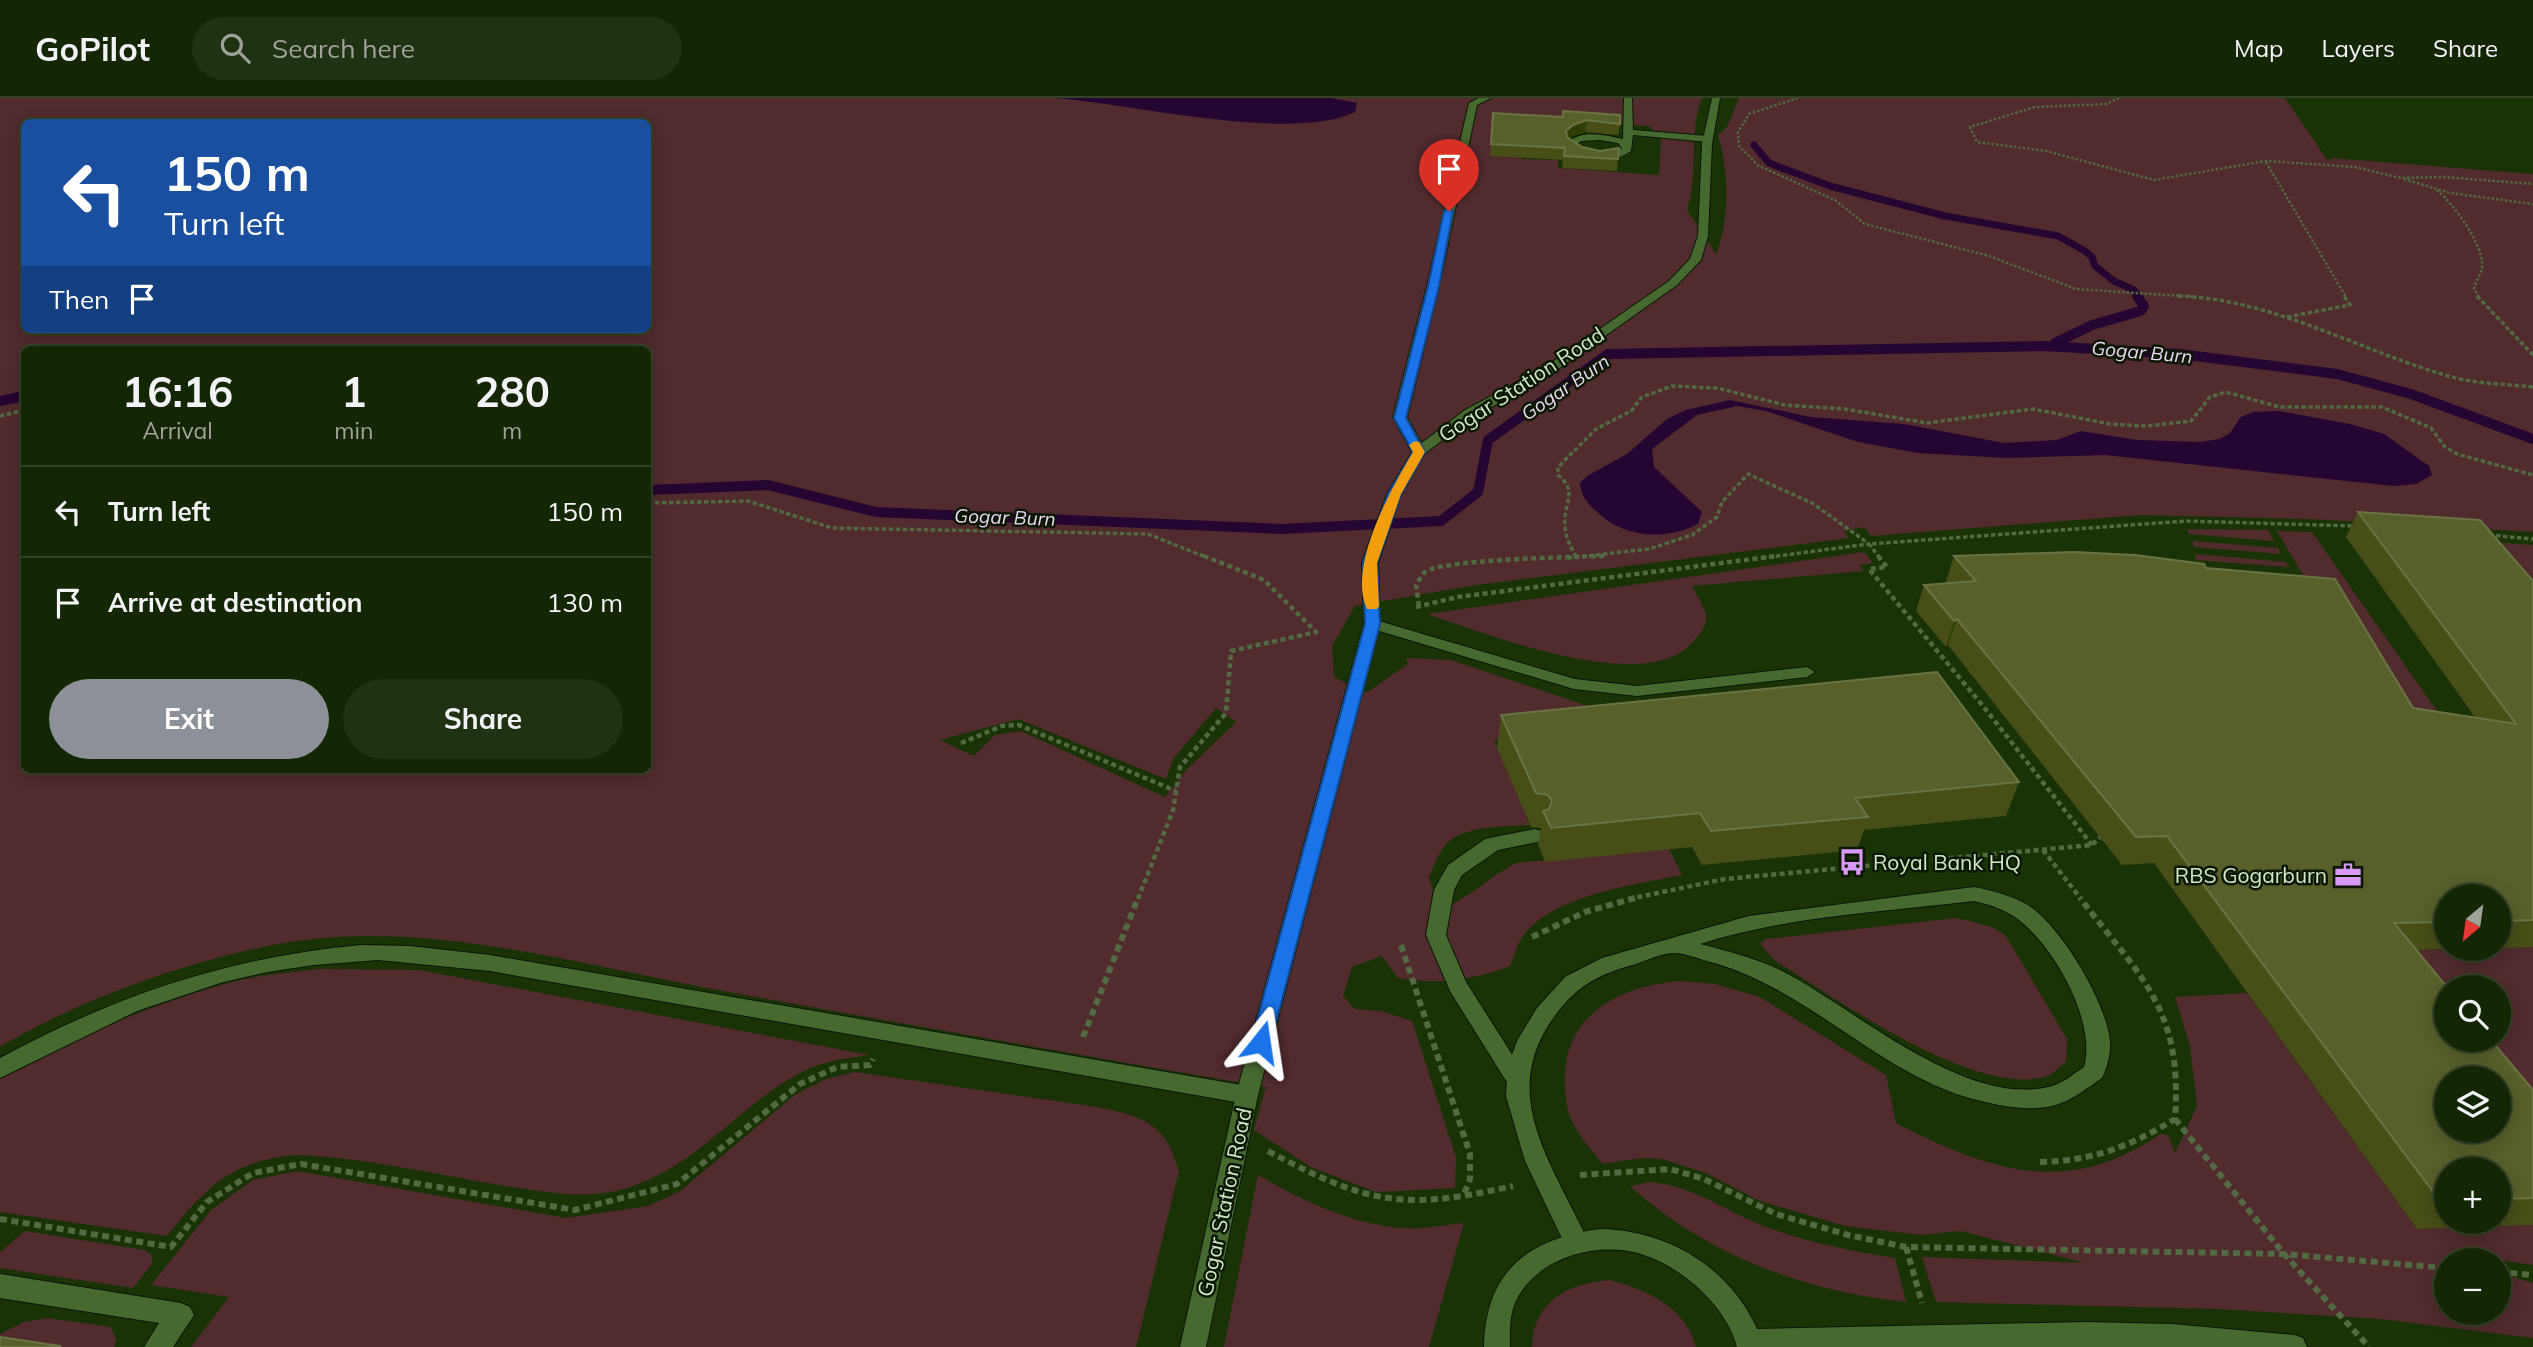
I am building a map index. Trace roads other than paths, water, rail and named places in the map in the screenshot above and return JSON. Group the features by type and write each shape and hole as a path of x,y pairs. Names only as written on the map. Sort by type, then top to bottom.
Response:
{"street":[{"path":"1419,452 1400,418 1433,286 1464,136 1473,103 1487,98"},
{"path":"1628,98 1628,146 1622,154 1598,156 1582,153 1570,145 1578,138 1600,136 1628,146"},
{"name":"Gogar Station Road","path":"1193,1347 1237,1134 1373,624 1370,563 1394,494 1419,452 1470,412 1546,372 1673,283 1695,260 1703,236 1708,139 1716,98"},
{"path":"1628,132 1708,139"},
{"path":"1373,624 1574,684 1637,691 1807,672"},
{"path":"1517,1078 1457,985 1436,935 1444,890 1455,870 1492,844 1535,836"},
{"path":"1576,1241 1545,1178 1522,1119 1517,1078 1528,1041 1547,1011 1573,981 1616,962 1673,945 1761,921 1974,894 1993,898 2011,905 2042,929 2083,996 2099,1038 2094,1072 2066,1094 2007,1099 1976,1091 1902,1055 1774,976 1727,959 1673,945"},
{"path":"0,1069 64,1034 156,995 222,973 298,958 364,953 415,954 490,963 1247,1095"},
{"path":"1497,1347 1495,1334 1501,1306 1514,1280 1534,1260 1576,1241 1627,1240 1665,1252 1700,1274 1730,1304 1750,1344 1932,1336 2091,1340 2172,1336 2294,1347"},
{"path":"0,1286 181,1315 156,1347"}],"waterway":[{"path":"1754,145 1769,163 1830,186 1945,216 2058,236 2085,251 2092,257 2095,266 2114,281 2134,290 2139,297"},
{"path":"2055,343 2092,325 2141,311 2144,306 2137,296"},
{"name":"Gogar Burn","path":"651,490 768,485 876,512 1282,529 1441,521 1478,492 1488,440 1608,354 2045,346 2179,354 2337,374 2411,394 2533,439"},
{"name":"Gogar Burn","path":"0,401 21,397"}],"place":[{"name":"Royal Bank HQ","path":"1852,862"},
{"name":"RBS Gogarburn","path":"2348,875"}]}
